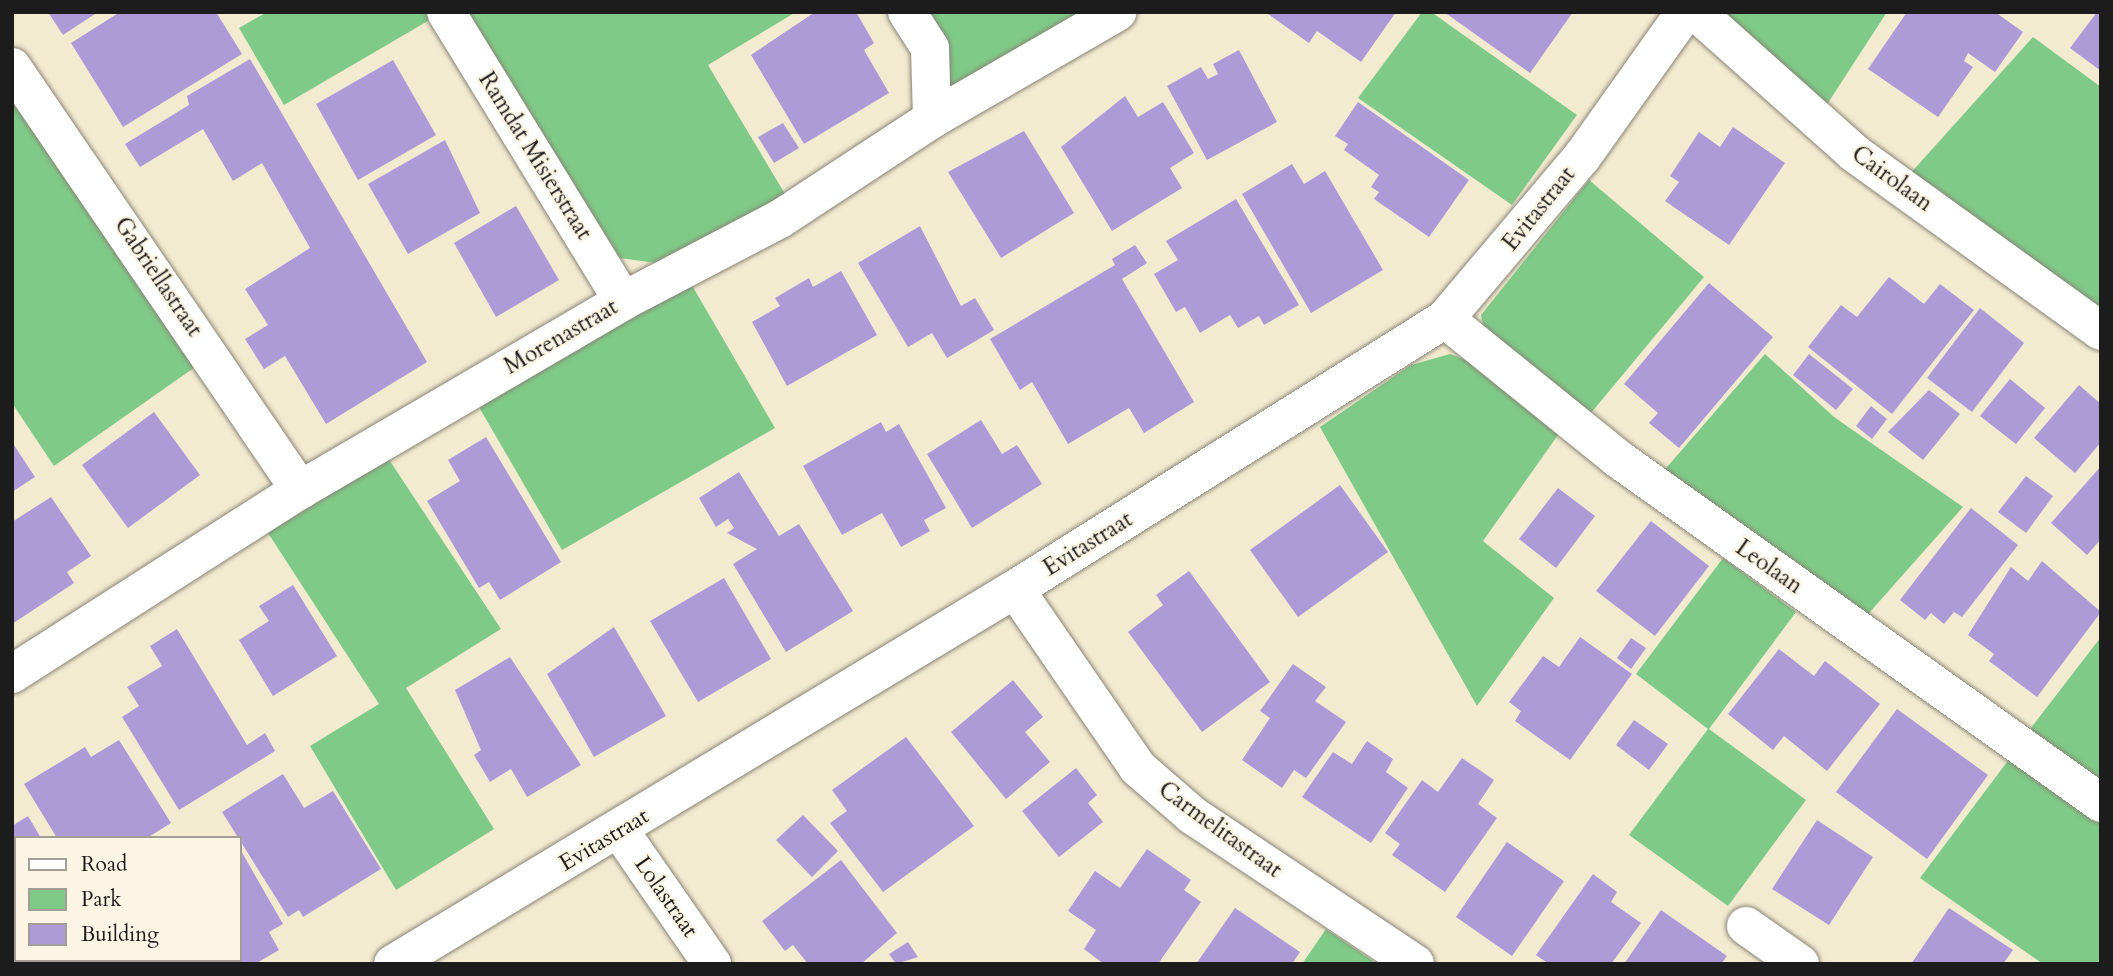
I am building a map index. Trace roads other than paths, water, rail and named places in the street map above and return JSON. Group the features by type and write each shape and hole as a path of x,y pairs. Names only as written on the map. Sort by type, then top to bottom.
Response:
{"street":[{"name":"Ramdat Misierstraat","path":"446,12 624,300"},
{"path":"907,12 930,48 932,119"},
{"name":"Morenastraat","path":"12,674 300,490 624,300 780,219 932,119 1117,12"},
{"name":"Evitastraat","path":"393,964 620,831 1015,589 1445,319 1582,157 1685,12"},
{"name":"Cairolaan","path":"1696,12 1854,153 2101,331"},
{"name":"Gabriellastraat","path":"12,66 300,490"},
{"name":"Leolaan","path":"1445,319 1617,458 2101,803"},
{"name":"Carmelitastraat","path":"1015,589 1138,768 1192,815 1415,964"},
{"name":"Lolastraat","path":"620,831 712,964"},
{"path":"1746,926 1800,964"}]}
